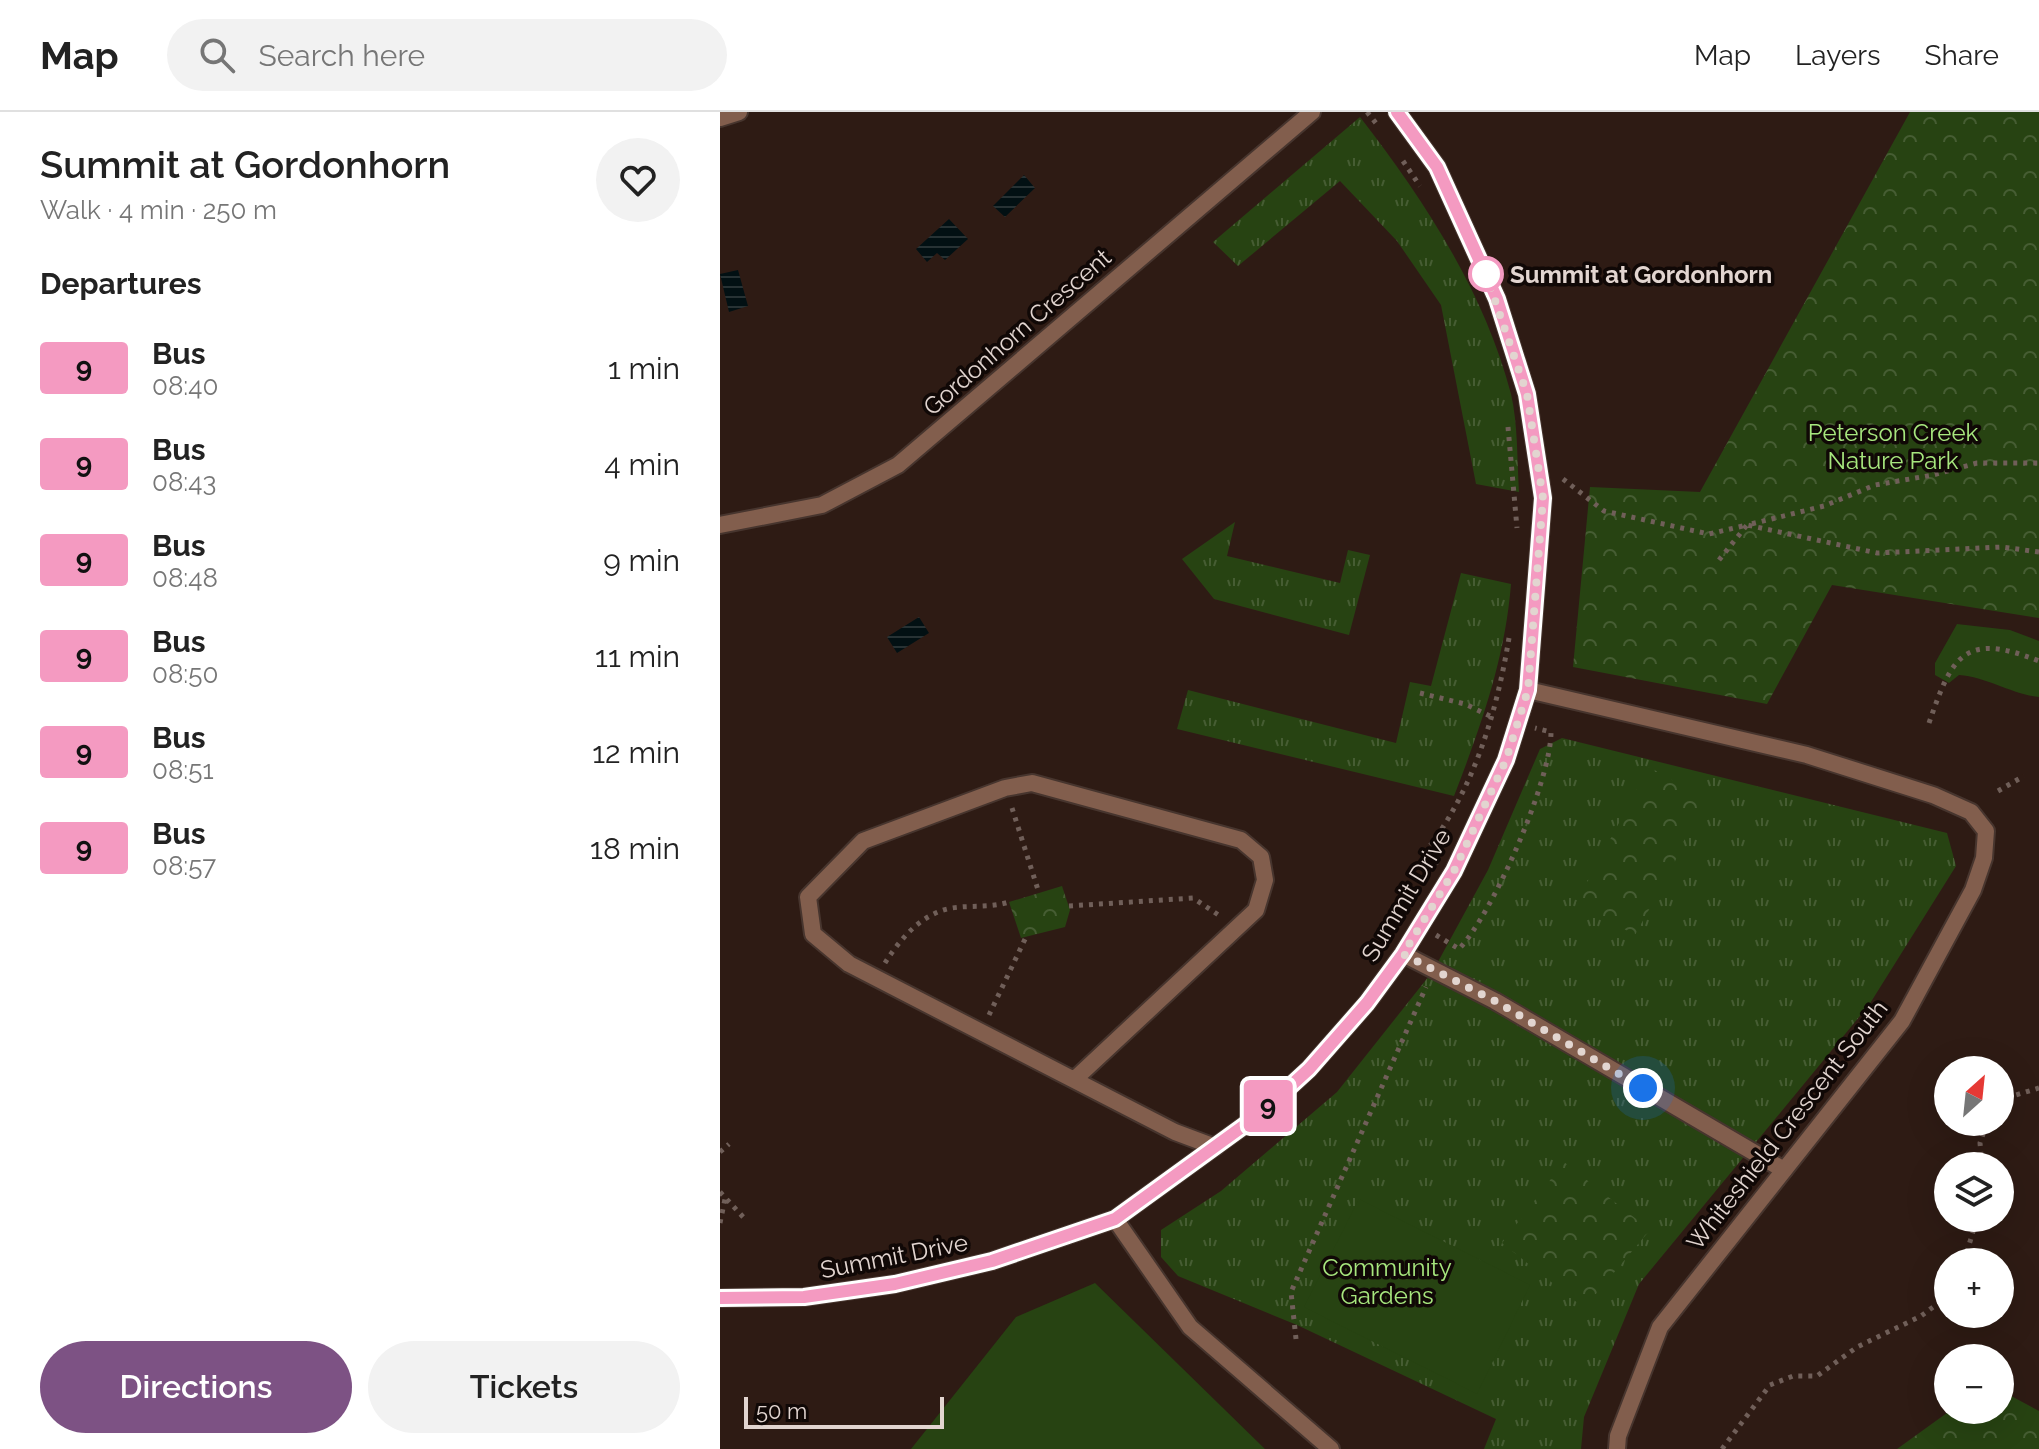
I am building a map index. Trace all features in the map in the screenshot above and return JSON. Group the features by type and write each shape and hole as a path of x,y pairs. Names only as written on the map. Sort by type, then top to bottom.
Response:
{"main road":[{"name":"Summit Drive","path":"720,1298 804,1297 895,1284 992,1261 1115,1219 1215,1147 1309,1069 1367,1003 1403,954 1454,871 1506,760 1528,690 1543,498 1527,394 1497,299 1443,180 1397,112"}],"street":[{"path":"720,118 739,112"},
{"name":"Gordonhorn Crescent","path":"720,525 822,505 898,465 1312,112"},
{"name":"Whiteshield Crescent South","path":"1528,690 1807,755 1933,795 1971,812 1986,831 1984,858 1973,890 1902,1021 1660,1327 1618,1436 1617,1449"},
{"path":"1076,1078 1256,910 1265,880 1261,857 1241,840 1032,783 1005,788 863,841 808,897 813,934 849,964 1076,1078 1175,1132 1215,1147"},
{"path":"1403,954 1495,1001 1784,1170"},
{"path":"1115,1219 1190,1327 1331,1449"}],"path":[{"path":"1367,112 1386,136"},
{"path":"1402,159 1426,194"},
{"path":"1508,422 1518,543"},
{"path":"1563,479 1604,511 1709,534 1824,506 1875,485 1977,463 2039,463"},
{"path":"1747,525 1877,553 2002,547 2039,552"},
{"path":"1719,560 1729,543 1747,525"},
{"path":"1423,855 1447,825 1460,801 1492,718 1509,636"},
{"path":"1929,723 1948,670 1964,655 1982,648 2014,651 2039,661"},
{"path":"1420,693 1465,704 1492,718"},
{"path":"1420,926 1459,949 1476,930 1544,780 1551,754 1551,732 1534,728"},
{"path":"1998,791 2024,776"},
{"path":"1005,788 1039,893"},
{"path":"1069,906 1193,898 1208,905 1236,930"},
{"path":"876,977 902,937 925,921 951,908 991,907 1009,902"},
{"path":"982,1030 1026,937"},
{"path":"1296,1339 1291,1292 1433,971"},
{"path":"2014,1096 2039,1088"},
{"path":"720,1152 729,1144"},
{"path":"720,1192 745,1219"},
{"path":"720,1223 726,1198"},
{"path":"1722,1449 1770,1385 1793,1376 1817,1376 1857,1347 1921,1316 1934,1306"}],"green space":[{"name":"Peterson Creek Nature Park","path":"1910,112 2039,112 2039,618 1832,585 1767,704 1573,667 1590,487 1700,492"},
{"path":"1360,117 1429,214 1485,319 1511,394 1519,492 1476,484 1441,305 1397,241 1340,181 1238,266 1213,242"},
{"path":"1235,522 1227,556 1340,583 1348,550 1370,555 1349,635 1214,599 1182,559"},
{"path":"1461,573 1511,584 1497,666 1454,796 1177,729 1188,690 1396,743 1410,682 1431,686"},
{"path":"1957,624 2010,630 2039,641 2039,697 1969,676 1959,675 1949,683 1935,675 1935,663"},
{"path":"1562,738 1947,833 1956,866 1869,1005 1639,1284 1584,1417 1581,1449 1484,1449 1496,1419 1297,1325 1178,1276 1161,1257 1161,1230 1221,1191 1337,1092 1433,971 1488,870 1540,749"},
{"path":"1649,767 1703,797 1673,866 1635,935 1576,903"},
{"path":"1062,886 1070,910 1065,927 1021,938 1009,902"},
{"path":"1564,1162 1650,1230 1584,1308 1502,1243"},
{"name":"Community Gardens","path":"1359,1199 1530,1285 1477,1394 1304,1307"},
{"path":"1095,1283 1265,1449 911,1449 1016,1317"},
{"path":"2014,1398 2039,1411 2039,1449 1897,1449 1934,1422 2014,1424"}],"shaded area":[{"path":"1024,175 1035,188 1005,217 993,206"},
{"path":"949,219 968,239 945,260 937,253 927,262 916,249"},
{"path":"738,270 748,306 729,312 720,274"},
{"path":"919,617 929,633 897,653 887,637"}],"bus line":[{"name":"9","path":"720,1298 804,1297 895,1284 992,1261 1115,1219 1260,1114 1309,1069 1367,1003 1403,954 1454,871 1506,760 1528,690 1543,498 1527,394 1497,299 1437,167 1397,112"}],"place":[{"name":"Summit at Gordonhorn","path":"1486,274"}],"route":[{"path":"1486,274 1527,394 1543,498 1528,690 1506,760 1454,871 1403,954 1495,1001 1643,1088"}]}
